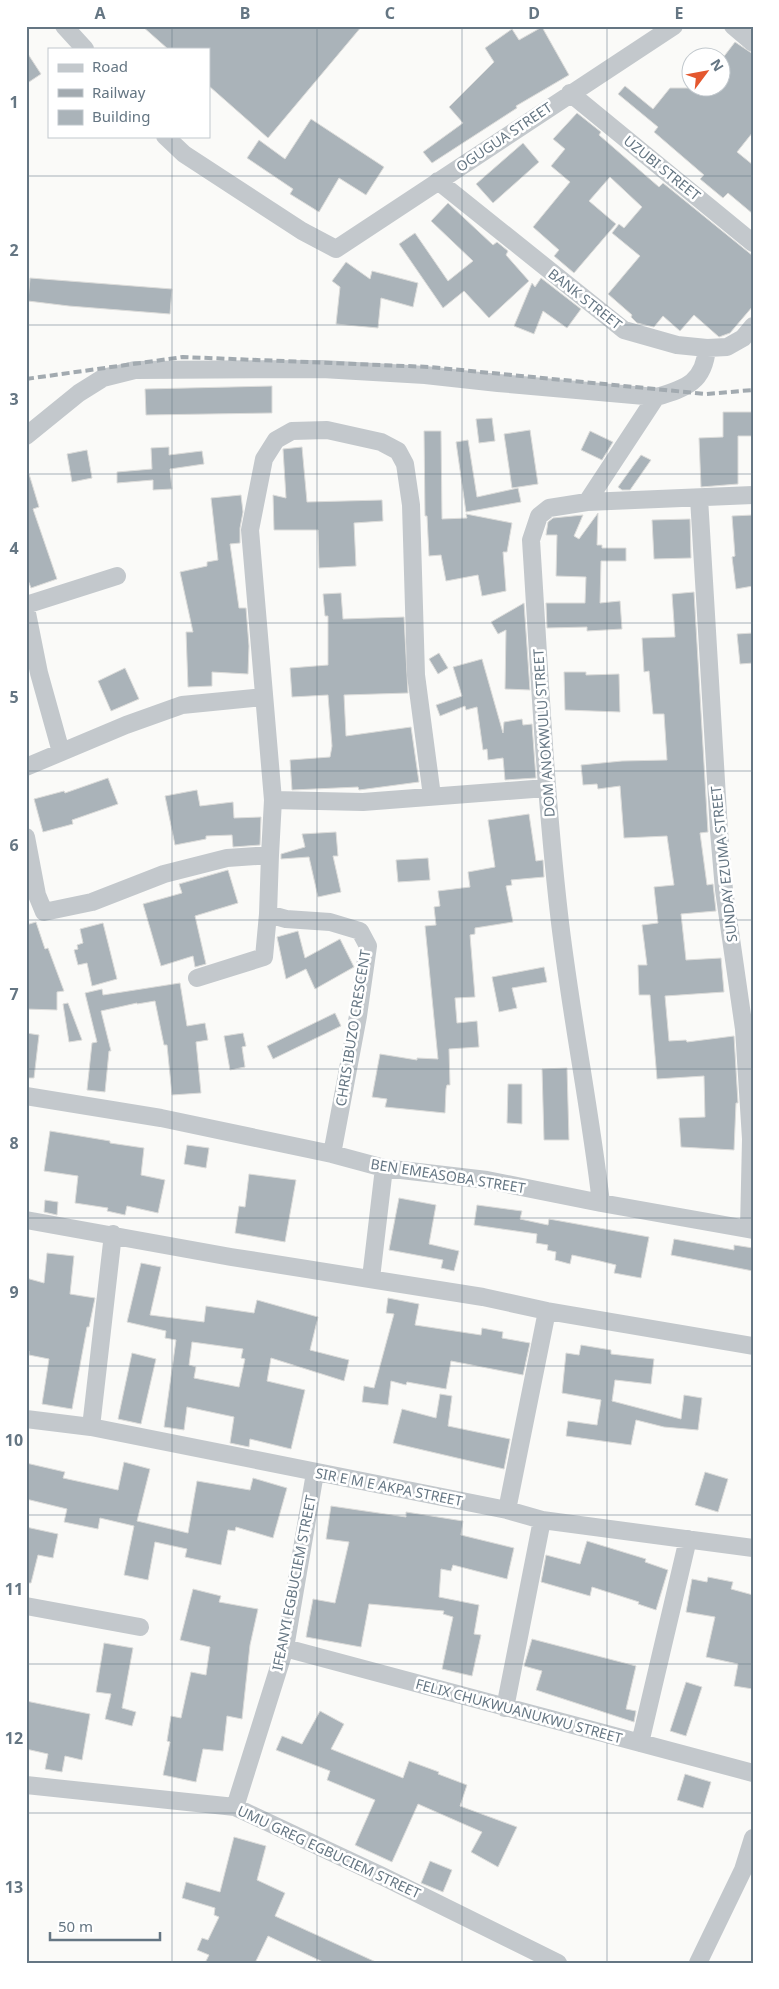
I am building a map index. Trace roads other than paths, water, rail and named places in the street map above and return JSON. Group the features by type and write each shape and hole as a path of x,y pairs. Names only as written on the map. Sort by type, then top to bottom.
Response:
{"street":[{"path":"64,26 84,48"},
{"name":"OGUGUA STREET","path":"167,138 184,154 302,231 336,249 674,26"},
{"path":"733,26 753,43"},
{"name":"UZUBI STREET","path":"570,93 753,243"},
{"name":"BANK STREET","path":"438,181 624,330 677,344 707,348 728,347 743,338 753,326"},
{"path":"26,436 79,393 103,378 135,370 322,369 425,375 498,384 656,397 679,391 690,384 706,365 707,348"},
{"path":"587,502 656,397"},
{"path":"197,978 264,958 273,800 250,530 264,458 276,440 292,431 327,430 382,442 398,451 405,464 412,505 416,675 432,796"},
{"name":"DOM ANOKWULU STREET","path":"601,1203 593,1138 559,917 546,788 531,540 539,516 548,508 587,502 753,495"},
{"name":"SUNDAY EZUMA STREET","path":"699,498 720,851 744,1029 751,1139 751,1230"},
{"path":"61,752 39,673 26,607 117,576"},
{"path":"26,767 126,725 182,705 263,697"},
{"path":"273,800 363,802 546,788"},
{"path":"26,837 37,895 44,912 92,902 164,874 227,858 270,855"},
{"name":"CHRIS IBUZO CRESCENT","path":"268,914 286,919 330,922 360,931 368,946 358,1016 332,1154"},
{"name":"BEN EMEASOBA STREET","path":"26,1096 162,1118 332,1154 384,1168 487,1180 751,1230"},
{"path":"371,1278 384,1168"},
{"path":"26,1220 113,1234 231,1257 483,1297 547,1311 753,1346"},
{"path":"91,1427 113,1234"},
{"path":"507,1510 547,1311"},
{"name":"SIR E M E AKPA STREET","path":"26,1419 91,1427 507,1510 542,1520 753,1548"},
{"name":"IFEANYI EGBUCIEM STREET","path":"235,1807 285,1648 315,1473"},
{"path":"505,1708 542,1520"},
{"path":"640,1743 688,1539"},
{"path":"26,1606 140,1628"},
{"name":"FELIX CHUKWUANUKWU STREET","path":"285,1648 753,1773"},
{"name":"UMU GREG EGBUCIEM STREET","path":"26,1785 235,1807 382,1876 558,1963"},
{"path":"698,1963 748,1872 753,1838"}],"railway":[{"path":"26,379 183,357 430,367 706,394 753,390"}]}
